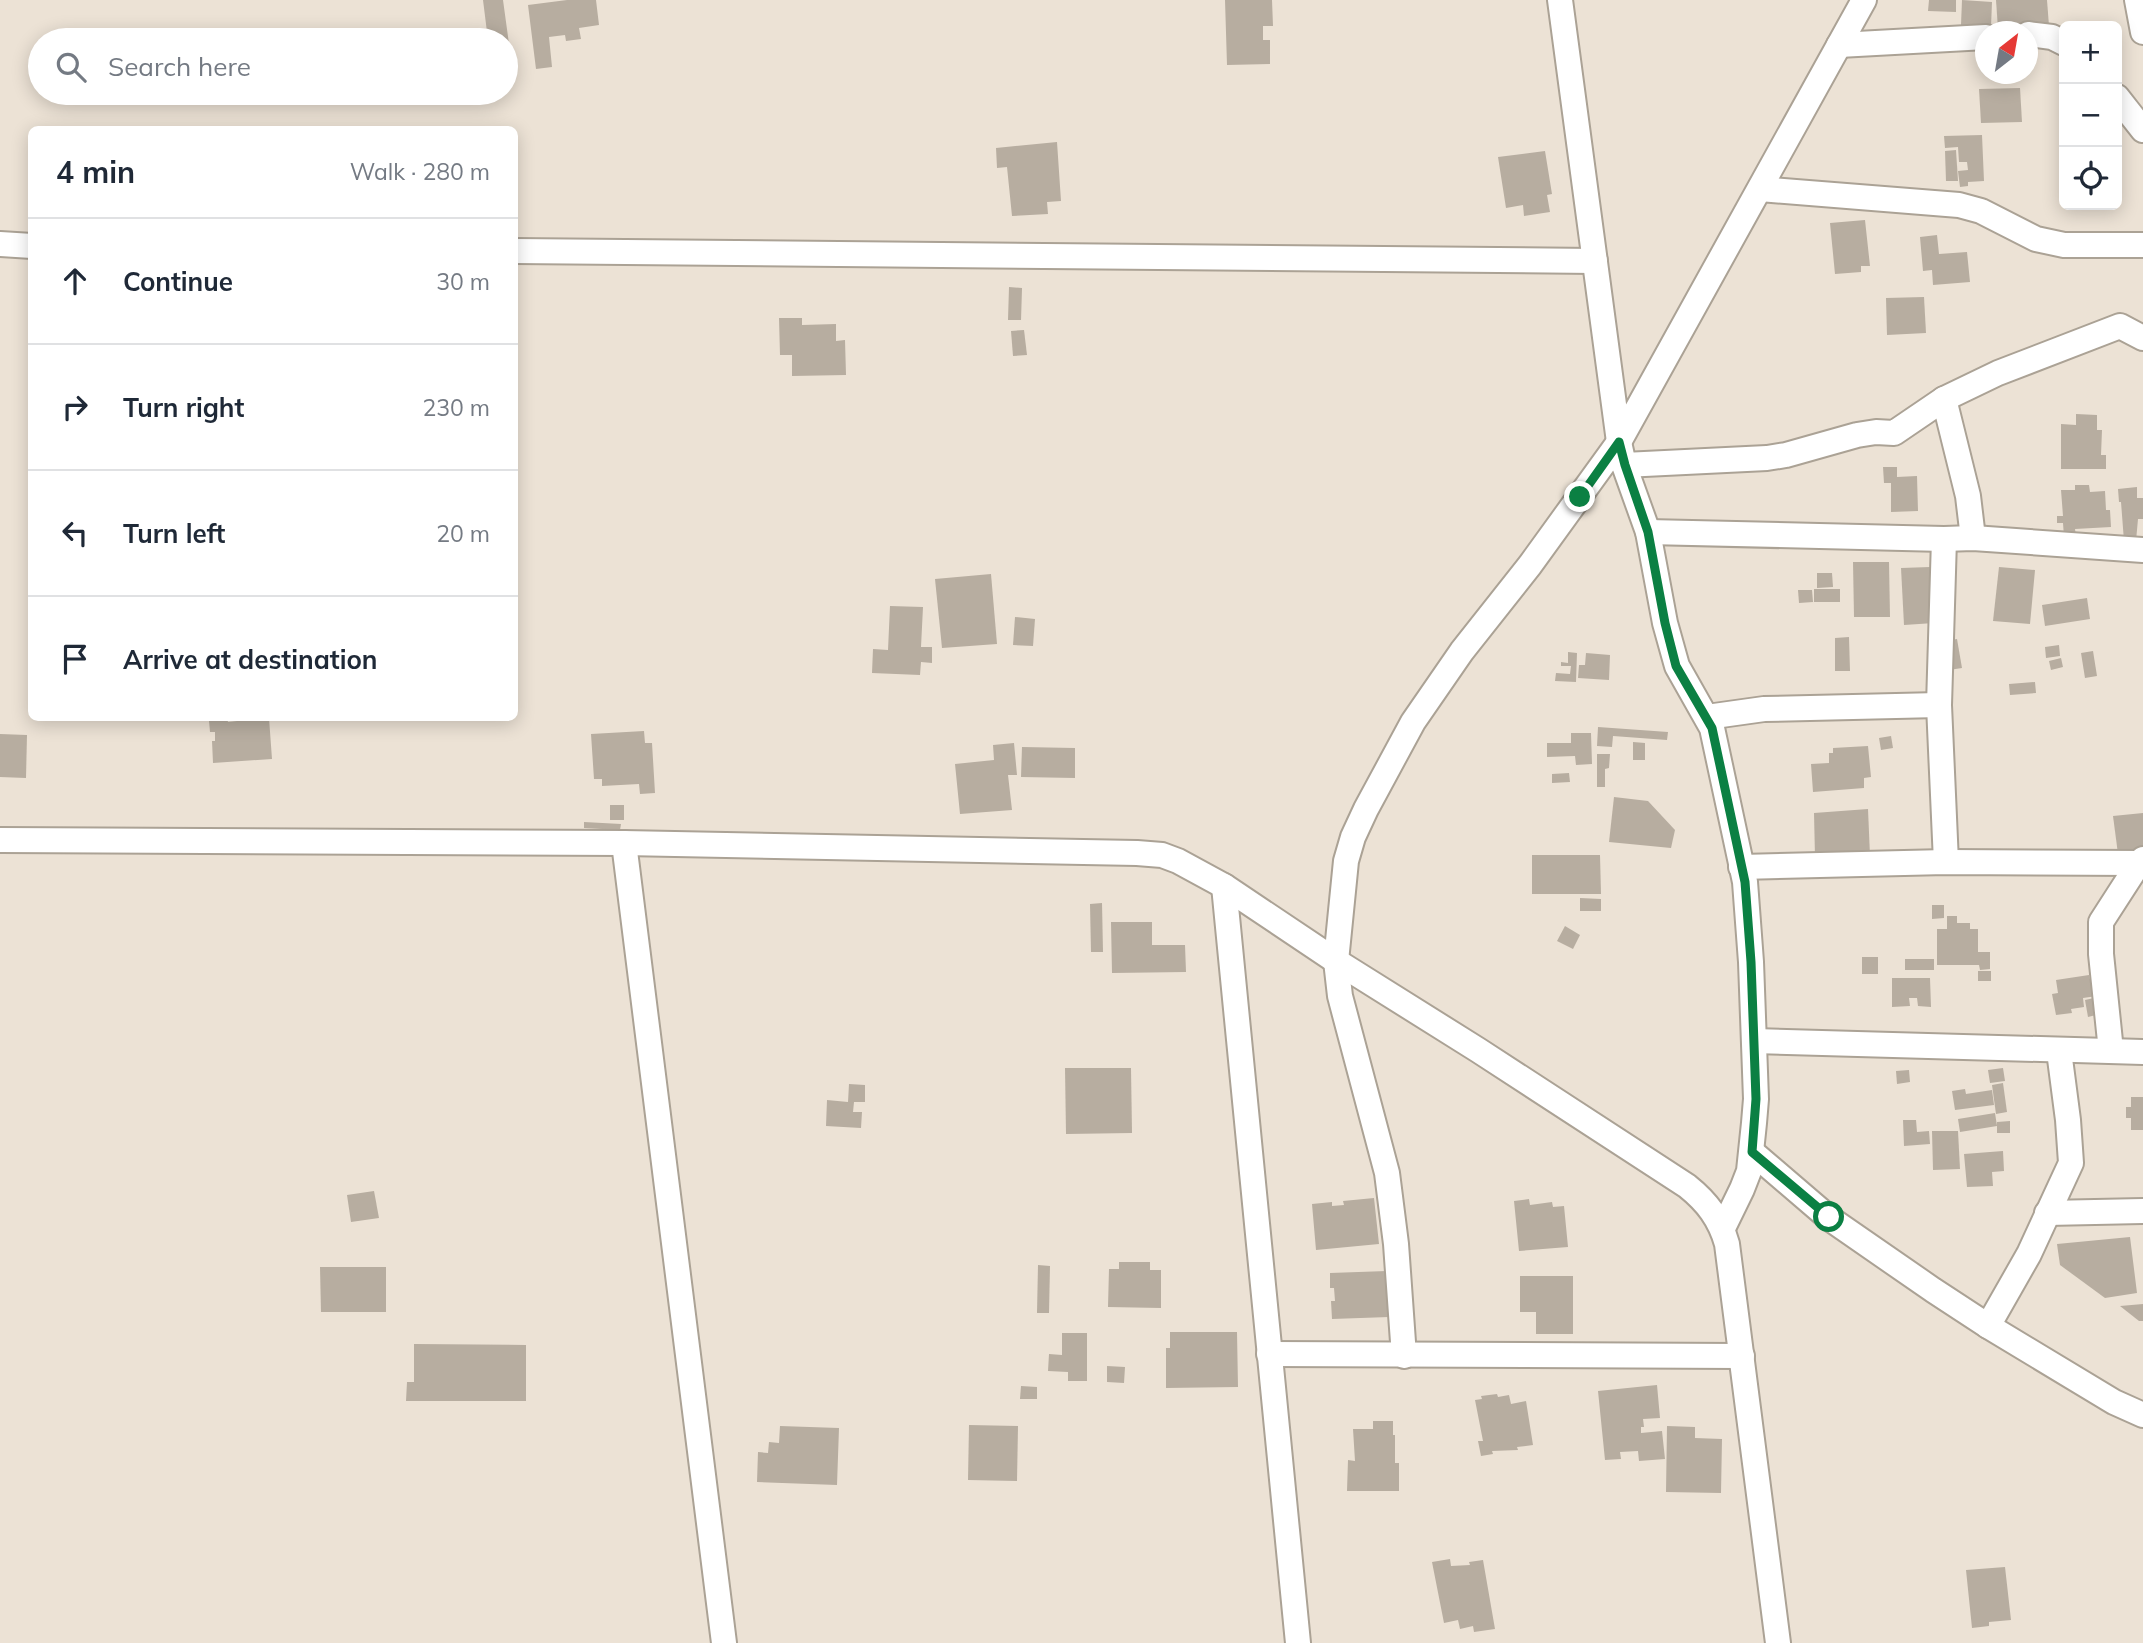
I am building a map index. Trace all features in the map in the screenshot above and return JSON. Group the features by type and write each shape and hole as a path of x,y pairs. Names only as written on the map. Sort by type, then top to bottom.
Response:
{"street":[{"path":"1560,0 1622,454 1648,532 1676,666 1712,728 1745,882 1756,1099 1749,1171 1723,1228"},
{"path":"1404,1356 1396,1244 1387,1173 1340,996 1336,961 1346,861 1353,837 1384,773 1413,722 1462,651 1622,454 1760,189 1864,0"},
{"path":"2137,0 2143,32"},
{"path":"2038,35 2059,40"},
{"path":"1839,45 1975,38"},
{"path":"2122,104 2143,131"},
{"path":"1760,189 1959,205 1981,211 2036,239 2064,245 2143,245"},
{"path":"0,244 28,246"},
{"path":"518,251 1595,261"},
{"path":"1622,454 1756,459 1786,455 1857,435 1894,433 1944,399 1998,373 2120,326 2143,338"},
{"path":"1944,399 1968,496 1973,538"},
{"path":"1648,532 1973,538 2143,550"},
{"path":"1944,539 1939,705 1946,862"},
{"path":"1707,717 1764,709 1939,705"},
{"path":"0,840 624,843 1137,853 1178,861 1224,886 1336,961 1478,1050 1687,1186 1708,1204 1723,1228 1727,1244 1778,1643"},
{"path":"624,843 724,1643"},
{"path":"1741,867 2141,861"},
{"path":"2111,1051 2101,954 2101,922 2141,861"},
{"path":"1224,886 1298,1643"},
{"path":"1754,1041 2143,1052"},
{"path":"1988,1326 2029,1254 2070,1163 2068,1120 2059,1051"},
{"path":"1752,1152 1829,1217 1988,1326 2114,1402 2143,1415"},
{"path":"2047,1213 2143,1211"},
{"path":"1269,1354 1742,1356"}],"building":[{"path":"483,0 503,0 507,28 486,28"},
{"path":"567,0 596,0 599,25 579,28 581,39 566,41 565,35 549,37 552,67 536,69 528,5"},
{"path":"1225,0 1272,0 1273,26 1263,26 1263,40 1270,40 1270,64 1227,65"},
{"path":"1929,0 1956,0 1956,12 1928,11"},
{"path":"1962,0 1992,2 1991,21 1975,21 1975,26 1961,25"},
{"path":"1996,0 2047,0 2049,26 2038,27 2038,21 1997,21"},
{"path":"2020,88 2022,122 1981,123 1979,89"},
{"path":"1982,135 1984,181 1968,182 1968,186 1960,187 1958,171 1968,170 1967,162 1959,162 1958,147 1945,148 1944,136"},
{"path":"1057,142 1061,201 1047,202 1048,214 1012,216 1007,167 997,168 996,148"},
{"path":"1956,150 1958,181 1946,181 1945,151"},
{"path":"1545,151 1552,194 1547,195 1550,212 1524,216 1523,205 1506,208 1498,157"},
{"path":"1865,220 1870,266 1861,266 1861,272 1835,274 1830,223"},
{"path":"1937,235 1939,254 1967,252 1970,282 1933,285 1932,270 1923,271 1920,237"},
{"path":"1009,287 1022,288 1021,320 1008,320"},
{"path":"1924,297 1926,333 1887,335 1886,298"},
{"path":"779,318 802,318 802,325 836,324 836,341 845,340 846,375 792,376 792,355 780,355"},
{"path":"1024,330 1027,355 1013,356 1011,331"},
{"path":"2076,414 2097,415 2097,430 2102,430 2101,455 2106,455 2106,469 2061,469 2061,424 2076,425"},
{"path":"1883,467 1897,467 1897,477 1917,476 1918,511 1891,512 1891,483 1884,483"},
{"path":"2075,485 2089,485 2090,492 2105,491 2106,510 2110,510 2111,527 2075,529 2076,536 2064,537 2063,523 2057,523 2057,516 2063,516 2061,490 2075,490"},
{"path":"2137,487 2137,498 2143,498 2143,519 2138,519 2136,541 2124,541 2118,489"},
{"path":"1853,562 1889,562 1890,617 1854,617"},
{"path":"1930,567 1934,623 1904,625 1901,568"},
{"path":"1999,567 2035,570 2030,624 1993,621"},
{"path":"1817,573 1832,573 1833,587 1817,588"},
{"path":"991,574 997,644 942,648 935,579"},
{"path":"1814,589 1840,589 1840,602 1814,602"},
{"path":"1798,590 1812,590 1813,602 1799,603"},
{"path":"2087,598 2090,619 2045,626 2042,605"},
{"path":"890,606 923,607 921,647 932,647 932,663 921,662 920,675 872,673 873,649 888,650"},
{"path":"1015,617 1035,619 1033,646 1013,645"},
{"path":"1849,637 1850,671 1835,671 1835,638"},
{"path":"1957,639 1962,668 1949,670 1945,641"},
{"path":"2059,645 2060,656 2046,658 2045,647"},
{"path":"2093,651 2097,676 2085,678 2081,653"},
{"path":"1568,652 1577,653 1576,682 1555,681 1556,673 1570,674 1571,666 1561,666 1561,662 1568,663"},
{"path":"1586,653 1610,655 1609,680 1578,678 1579,665 1585,665"},
{"path":"2061,658 2063,667 2051,670 2049,661"},
{"path":"2035,682 2036,693 2010,695 2009,684"},
{"path":"209,721 269,721 272,759 213,763 212,741 215,741 215,732 210,732"},
{"path":"1598,727 1668,732 1667,740 1613,736 1612,747 1597,746"},
{"path":"644,731 645,743 652,743 655,793 640,794 639,784 602,786 602,779 594,779 591,734"},
{"path":"1571,733 1591,733 1592,764 1576,765 1575,756 1547,757 1547,743 1571,743"},
{"path":"0,734 27,735 26,778 0,777"},
{"path":"1891,736 1893,748 1881,750 1879,738"},
{"path":"1633,742 1645,743 1645,760 1633,760"},
{"path":"1014,743 1017,775 1008,775 1012,810 960,814 955,764 994,760 993,745"},
{"path":"1868,746 1871,777 1864,778 1864,788 1813,792 1811,764 1829,763 1829,753 1833,753 1833,748"},
{"path":"1022,747 1075,748 1075,778 1021,777"},
{"path":"1597,754 1610,754 1609,768 1605,769 1605,787 1597,787"},
{"path":"1569,773 1570,782 1552,783 1552,774"},
{"path":"1614,797 1648,801 1675,830 1671,848 1609,842"},
{"path":"610,805 624,805 624,820 610,820"},
{"path":"1868,809 1870,856 1815,857 1814,813"},
{"path":"2143,813 2143,851 2118,854 2113,816"},
{"path":"584,822 621,824 620,830 584,828"},
{"path":"1532,855 1600,855 1601,894 1532,894"},
{"path":"1580,898 1601,899 1601,911 1580,911"},
{"path":"1102,903 1103,952 1091,952 1090,904"},
{"path":"1932,905 1944,905 1944,918 1932,919"},
{"path":"1947,916 1957,916 1957,923 1970,923 1970,929 1978,929 1978,952 1990,952 1990,969 1980,970 1979,965 1937,965 1937,929 1947,929"},
{"path":"1111,922 1152,922 1152,945 1185,945 1186,972 1112,973"},
{"path":"1565,926 1580,935 1573,949 1557,941"},
{"path":"1862,957 1878,957 1878,974 1862,974"},
{"path":"1905,959 1934,959 1934,970 1905,970"},
{"path":"1978,971 1991,971 1991,981 1978,981"},
{"path":"2089,975 2091,984 2095,983 2097,996 2083,998 2084,1007 2071,1009 2072,1013 2056,1015 2052,994 2058,993 2056,980"},
{"path":"1892,978 1930,978 1931,1007 1918,1006 1917,998 1909,998 1910,1006 1892,1007"},
{"path":"2094,998 2096,1015 2088,1017 2085,1000"},
{"path":"1065,1068 1131,1068 1132,1133 1066,1134"},
{"path":"2003,1068 2005,1081 1990,1083 1988,1070"},
{"path":"1909,1070 1910,1082 1897,1084 1896,1071"},
{"path":"2003,1083 2007,1112 1996,1114 1992,1085"},
{"path":"849,1084 865,1085 865,1102 854,1102 853,1112 862,1112 861,1128 826,1126 827,1100 848,1102"},
{"path":"1965,1089 1966,1094 1992,1090 1994,1105 1955,1110 1952,1091"},
{"path":"2131,1097 2143,1097 2143,1130 2131,1130 2131,1118 2126,1118 2126,1107 2131,1107"},
{"path":"1995,1113 1997,1126 1960,1132 1958,1119"},
{"path":"1903,1120 1916,1120 1917,1132 1929,1131 1930,1144 1904,1146"},
{"path":"2010,1121 2010,1133 1997,1133 1997,1122"},
{"path":"1932,1131 1958,1131 1960,1169 1933,1170"},
{"path":"2003,1151 2004,1171 1992,1172 1993,1186 1967,1187 1964,1154"},
{"path":"374,1191 379,1218 351,1222 347,1195"},
{"path":"1374,1198 1379,1244 1316,1250 1312,1204 1332,1202 1332,1206 1344,1205 1343,1201"},
{"path":"1529,1199 1530,1205 1552,1202 1553,1207 1564,1206 1568,1247 1519,1251 1514,1201"},
{"path":"2130,1237 2137,1293 2105,1298 2060,1265 2057,1244"},
{"path":"1119,1262 1150,1262 1150,1270 1161,1270 1161,1308 1108,1307 1109,1269 1119,1269"},
{"path":"1038,1265 1050,1266 1049,1313 1037,1313"},
{"path":"320,1267 386,1267 386,1312 321,1312"},
{"path":"1387,1271 1389,1317 1332,1319 1331,1301 1335,1301 1334,1288 1330,1288 1330,1273"},
{"path":"1520,1276 1573,1276 1573,1334 1536,1334 1536,1312 1520,1312"},
{"path":"2143,1304 2143,1321 2139,1321 2120,1306"},
{"path":"1170,1332 1237,1332 1238,1387 1166,1388 1166,1348 1170,1348"},
{"path":"1062,1333 1087,1333 1087,1381 1068,1381 1068,1372 1048,1371 1049,1354 1062,1355"},
{"path":"414,1344 526,1345 526,1401 406,1401 407,1382 414,1382"},
{"path":"1107,1366 1125,1367 1124,1383 1107,1382"},
{"path":"1657,1385 1660,1418 1643,1419 1644,1427 1641,1427 1641,1433 1662,1431 1665,1459 1639,1461 1638,1451 1620,1452 1621,1459 1605,1460 1598,1391"},
{"path":"1021,1386 1037,1387 1037,1399 1020,1399"},
{"path":"1497,1394 1498,1397 1509,1395 1511,1404 1526,1401 1533,1445 1517,1447 1518,1450 1492,1451 1493,1454 1481,1456 1478,1441 1483,1441 1475,1400 1482,1399 1481,1396"},
{"path":"1373,1421 1393,1421 1395,1463 1399,1463 1399,1491 1347,1491 1348,1460 1355,1461 1353,1429 1373,1429"},
{"path":"969,1425 1018,1426 1017,1481 968,1480"},
{"path":"780,1426 839,1428 837,1485 757,1482 758,1452 768,1453 769,1442 779,1443"},
{"path":"1667,1426 1695,1427 1695,1438 1722,1439 1721,1493 1666,1492"},
{"path":"1450,1559 1451,1566 1470,1565 1469,1562 1483,1560 1495,1629 1474,1632 1473,1626 1460,1629 1458,1620 1444,1623 1432,1562"},
{"path":"2005,1567 2011,1620 1989,1622 1989,1626 1972,1628 1966,1570"}],"route":[{"path":"1580,497 1619,442 1648,532 1676,666 1712,728 1745,882 1756,1099 1752,1152 1829,1217"}]}
